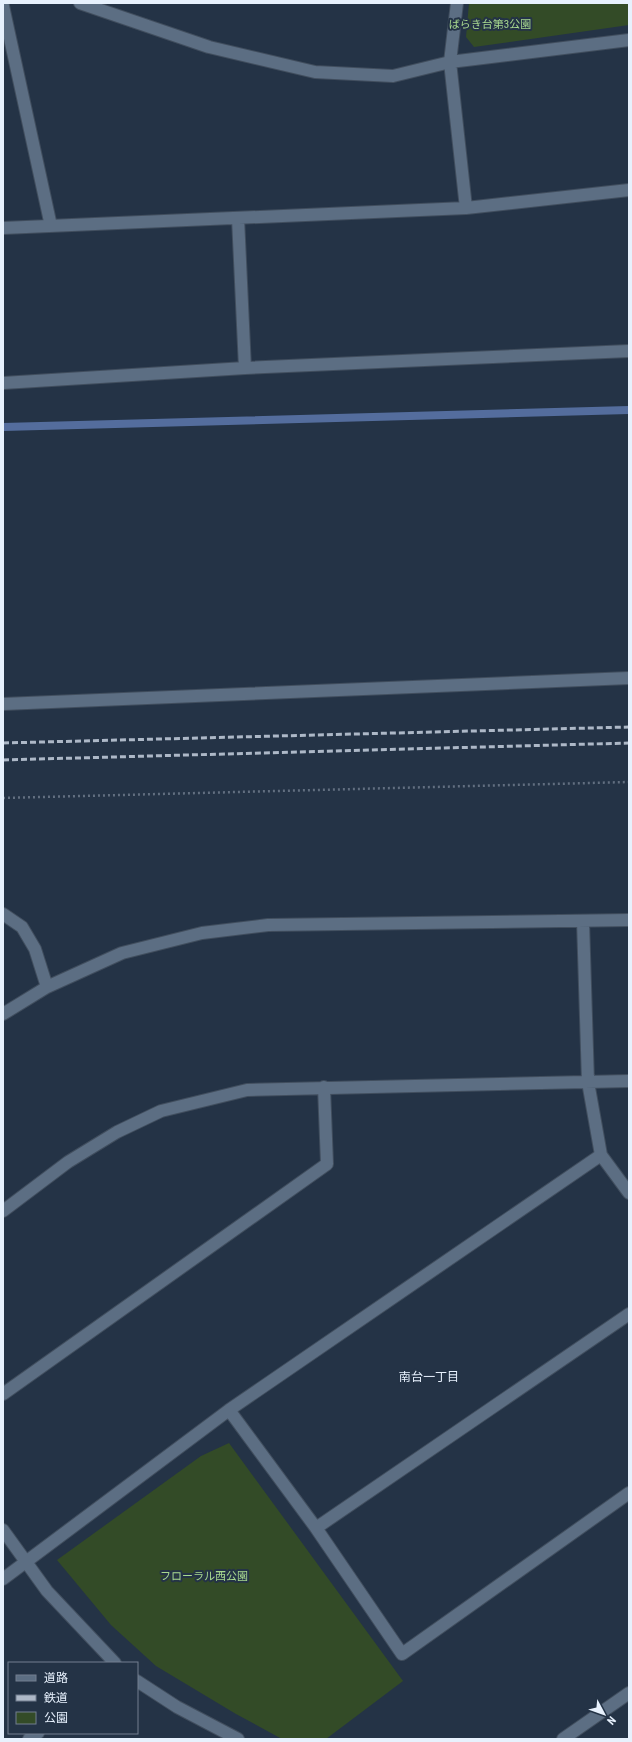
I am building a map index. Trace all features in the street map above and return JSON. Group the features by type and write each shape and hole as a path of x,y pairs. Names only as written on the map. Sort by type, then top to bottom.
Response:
{"street":[{"path":"80,3 209,47 315,72 393,76 450,62 629,40"},
{"path":"457,3 450,62 466,208"},
{"path":"3,6 51,226"},
{"path":"3,228 466,208 629,190"},
{"path":"238,218 245,368"},
{"path":"3,383 245,368 629,351"},
{"path":"3,704 629,678"},
{"path":"3,914 22,927 35,949 47,986"},
{"path":"3,1014 47,986 122,954 202,933 268,925 629,920"},
{"path":"583,921 588,1082 601,1154 629,1193"},
{"path":"3,1211 68,1162 117,1132 161,1111 247,1090 629,1081"},
{"path":"3,1394 327,1164 324,1087"},
{"path":"3,1579 230,1410 601,1154"},
{"path":"316,1528 629,1314"},
{"path":"230,1410 316,1528 402,1654 629,1493"},
{"path":"3,1530 47,1592 113,1662"},
{"path":"138,1682 177,1707 238,1739"},
{"path":"563,1739 629,1693"}],"path":[{"path":"3,798 629,782"}],"green space":[{"name":"ばらき台第3公園","path":"469,3 629,3 629,25 474,47 466,37"},
{"name":"フローラル西公園","path":"229,1443 403,1681 326,1739 282,1739 236,1714 156,1666 111,1625 57,1560 201,1456"}],"waterway":[{"path":"3,427 629,410"}],"railway":[{"path":"3,743 629,727"},
{"path":"3,760 629,743"}],"district":[{"name":"南台一丁目","path":"429,1377"}]}
